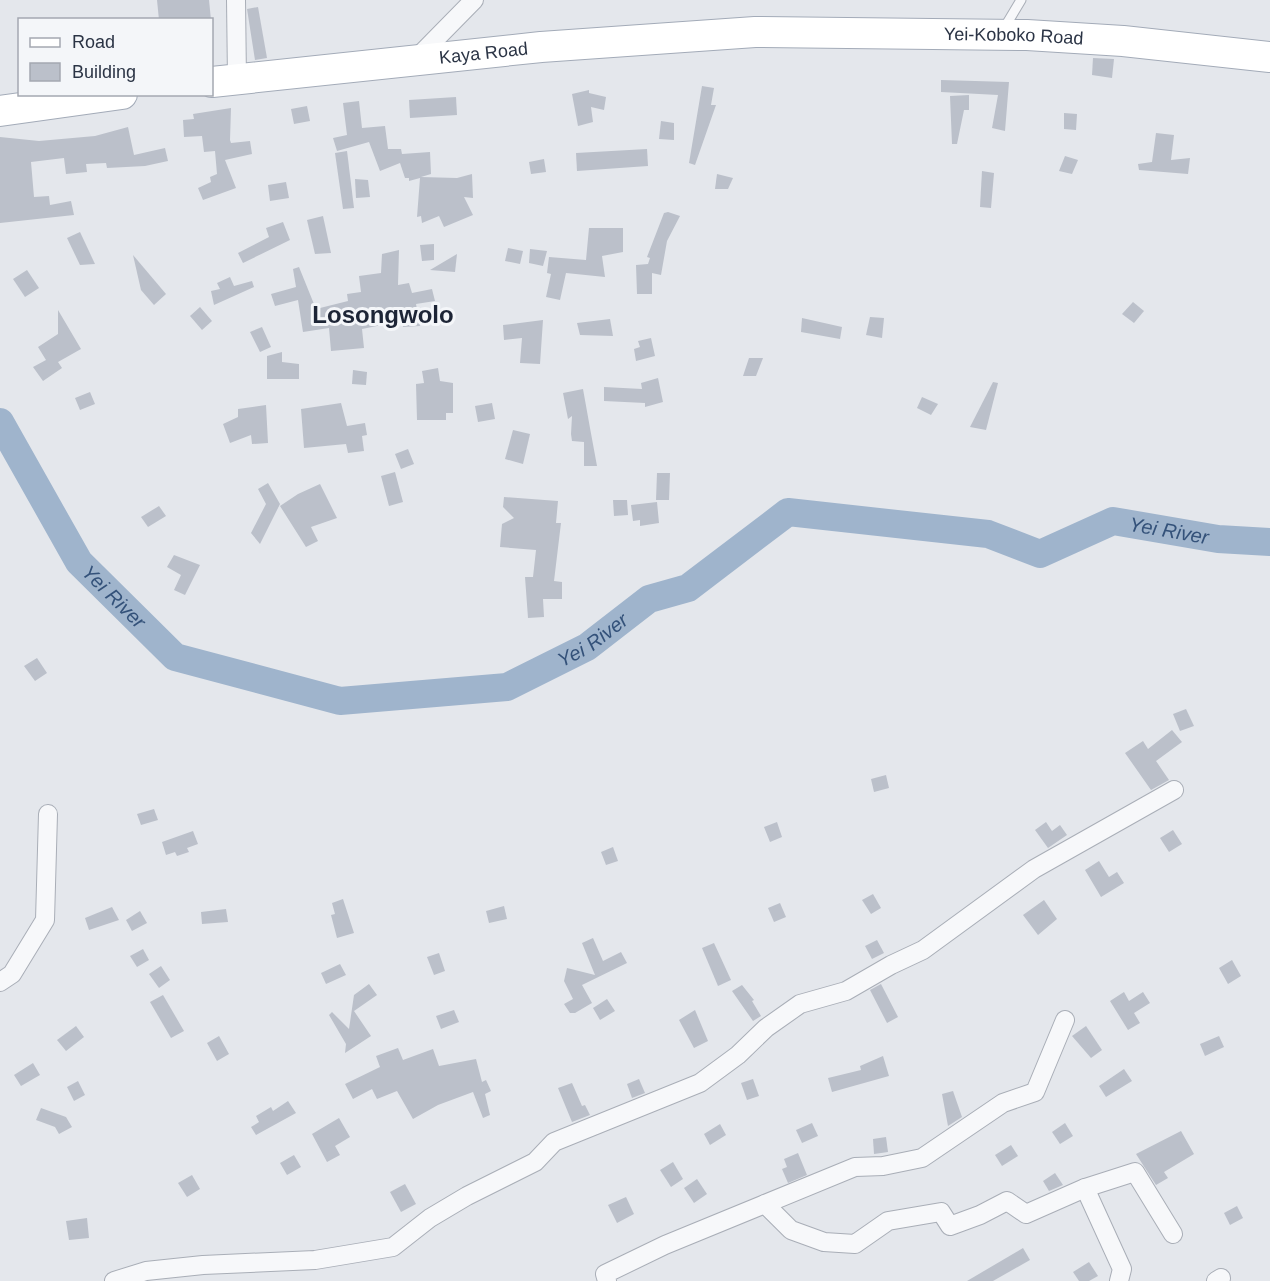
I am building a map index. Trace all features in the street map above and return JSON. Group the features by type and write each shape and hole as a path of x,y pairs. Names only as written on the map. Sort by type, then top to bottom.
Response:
{"main road":[{"name":"Kaya Road","path":"224,80 541,47 755,32"},
{"name":"Yei-Koboko Road","path":"755,32 1001,34 1123,41 1270,57"},
{"path":"0,111 108,96"}],"street":[{"path":"224,80 236,0"},
{"path":"416,60 474,0"},
{"path":"114,1281 146,1272 203,1265 315,1260 393,1247 430,1218 458,1201 535,1162 554,1143 699,1083 738,1055 766,1028 800,1004 846,991 923,950 1034,869 1174,790"},
{"path":"0,982 12,974 45,920 48,814"},
{"path":"608,1281 605,1275 665,1245 855,1167 882,1166 922,1158 1003,1103 1035,1092 1065,1020"},
{"path":"765,1204 791,1230 824,1242 855,1244 888,1221 941,1212 950,1226 980,1215 1007,1201 1026,1214 1085,1188 1135,1172 1173,1234"},
{"path":"1085,1188 1122,1269 1119,1281"}],"lane":[{"path":"1001,34 1021,0"}],"building":[{"path":"157,0 209,0 211,18 159,18"},
{"path":"258,7 267,58 255,60 247,9"},
{"path":"1093,58 1114,59 1112,78 1092,75"},
{"path":"941,80 1009,82 1005,131 992,128 998,95 941,92"},
{"path":"702,86 714,88 711,105 716,105 695,165 689,163"},
{"path":"589,90 589,93 606,97 604,110 591,107 593,122 578,126 572,94"},
{"path":"969,95 969,110 964,110 957,144 952,144 950,96"},
{"path":"456,97 457,115 410,118 409,100"},
{"path":"359,101 362,128 385,126 388,149 401,149 402,154 430,152 431,174 421,177 457,178 472,174 473,198 464,197 473,215 444,227 439,216 422,223 421,216 417,217 420,178 409,181 409,178 405,178 400,163 380,171 369,142 337,151 333,138 347,135 343,103"},
{"path":"307,106 310,121 294,124 291,109"},
{"path":"231,108 231,143 250,141 252,154 225,160 236,188 203,200 198,188 211,182 210,177 217,174 215,151 204,152 202,136 184,137 183,120 194,119 193,114"},
{"path":"1064,113 1077,114 1076,130 1064,129"},
{"path":"661,121 674,123 674,140 659,139"},
{"path":"128,127 134,155 165,148 168,161 145,166 107,168 106,163 86,164 87,172 66,174 64,158 31,162 34,197 49,196 50,205 71,201 74,215 0,223 0,137 39,141 95,136"},
{"path":"1156,133 1174,135 1171,160 1190,158 1188,174 1139,170 1138,164 1152,162"},
{"path":"647,149 648,166 577,171 576,153"},
{"path":"347,151 354,208 343,209 335,153"},
{"path":"1065,156 1078,160 1072,174 1059,171"},
{"path":"544,159 546,172 531,174 529,162"},
{"path":"982,171 994,173 991,208 980,207"},
{"path":"717,174 733,178 728,189 715,189"},
{"path":"355,179 368,180 370,197 356,198"},
{"path":"286,182 289,198 270,201 268,185"},
{"path":"664,213 680,216 667,241 661,275 652,273 652,294 637,294 636,265 648,264 650,258 647,257"},
{"path":"323,216 331,253 315,254 307,220"},
{"path":"283,222 290,240 243,263 238,253 269,237 266,228"},
{"path":"589,228 623,228 623,252 602,256 605,277 566,273 560,300 546,297 551,274 547,273 549,257 586,260"},
{"path":"80,232 95,264 80,265 67,238"},
{"path":"434,244 434,260 422,261 420,245"},
{"path":"508,248 523,251 520,264 505,261"},
{"path":"530,249 547,251 543,266 529,263"},
{"path":"399,250 398,285 409,283 412,293 432,289 435,301 416,304 420,326 403,327 402,321 362,329 364,348 331,351 329,328 303,332 298,300 275,306 271,294 296,287 293,269 299,267 316,309 348,301 347,294 361,292 359,276 381,273 382,254"},
{"path":"457,254 455,272 430,270"},
{"path":"133,255 166,294 154,305 141,290"},
{"path":"27,270 39,288 25,297 13,279"},
{"path":"230,277 234,286 252,281 254,287 214,305 211,291 220,289 217,283"},
{"path":"1133,302 1144,311 1134,323 1122,314"},
{"path":"200,307 212,321 202,330 190,316"},
{"path":"58,310 81,349 58,362 62,368 43,381 33,367 46,360 38,347 58,334"},
{"path":"870,317 884,318 882,338 866,335"},
{"path":"802,318 842,327 840,339 801,332"},
{"path":"610,319 613,336 580,335 577,323"},
{"path":"543,320 540,364 520,363 522,338 504,340 503,325"},
{"path":"262,327 271,347 260,352 250,332"},
{"path":"651,338 655,356 636,361 634,349 640,347 638,341"},
{"path":"282,352 282,362 299,364 299,379 267,379 267,356"},
{"path":"749,358 763,358 756,376 743,376"},
{"path":"438,368 440,381 453,383 453,413 446,413 446,420 417,420 416,384 424,383 422,371"},
{"path":"353,370 367,372 366,385 352,384"},
{"path":"658,378 663,402 645,407 645,403 604,401 604,387 642,389 641,383"},
{"path":"993,382 998,383 986,430 970,427"},
{"path":"583,389 597,466 584,466 584,442 572,441 572,416 568,419 563,393"},
{"path":"90,392 95,404 80,410 75,398"},
{"path":"922,397 938,404 931,415 917,408"},
{"path":"341,403 347,426 365,423 367,435 362,436 364,451 348,453 346,444 304,448 301,409"},
{"path":"492,403 495,419 478,422 475,406"},
{"path":"266,405 268,443 252,444 251,435 230,443 223,424 238,417 238,409"},
{"path":"513,430 530,434 523,464 505,459"},
{"path":"408,449 414,464 401,469 395,454"},
{"path":"395,472 403,502 389,506 381,476"},
{"path":"657,473 670,473 669,500 656,500"},
{"path":"268,483 280,504 260,544 251,533 266,504 258,489"},
{"path":"320,484 337,518 311,527 318,541 306,547 280,506 298,494"},
{"path":"504,497 558,501 556,523 561,523 554,581 562,582 562,599 543,599 544,617 528,618 525,577 533,577 536,550 500,547 502,524 514,518 503,507"},
{"path":"613,500 627,500 628,515 614,516"},
{"path":"657,502 659,523 640,526 640,520 633,521 631,505"},
{"path":"159,506 166,516 148,527 141,517"},
{"path":"174,555 200,565 185,595 174,590 181,575 167,567"},
{"path":"37,658 47,673 35,681 24,666"},
{"path":"1186,709 1194,726 1180,731 1173,714"},
{"path":"1172,730 1182,742 1156,761 1169,780 1151,790 1125,753 1143,741 1148,749"},
{"path":"886,775 889,788 874,792 871,779"},
{"path":"154,809 158,820 141,825 137,814"},
{"path":"777,822 782,837 770,842 764,827"},
{"path":"1046,822 1052,831 1060,825 1067,835 1048,848 1035,830"},
{"path":"1173,830 1182,844 1169,852 1160,838"},
{"path":"193,831 198,844 187,848 189,852 177,856 175,852 166,855 162,842"},
{"path":"613,847 618,861 606,865 601,852"},
{"path":"1099,861 1109,877 1117,872 1124,883 1101,897 1085,870"},
{"path":"873,894 881,908 871,914 862,900"},
{"path":"343,899 354,933 337,938 331,915 335,914 332,903"},
{"path":"1044,900 1057,919 1038,935 1023,915"},
{"path":"780,903 786,917 774,922 768,908"},
{"path":"504,906 507,919 489,923 486,911"},
{"path":"112,907 119,920 89,930 85,918"},
{"path":"226,909 228,922 202,924 201,912"},
{"path":"140,911 147,923 132,931 126,920"},
{"path":"593,938 603,961 621,952 627,963 582,985 592,1003 575,1013 570,1013 564,1004 573,999 564,981 567,968 595,975 582,943"},
{"path":"877,940 884,953 872,959 865,946"},
{"path":"714,943 731,980 718,986 702,948"},
{"path":"143,949 149,960 137,967 130,956"},
{"path":"439,953 445,971 434,975 427,957"},
{"path":"1232,960 1241,976 1228,984 1219,968"},
{"path":"340,964 346,975 326,984 321,973"},
{"path":"161,966 170,980 159,988 149,974"},
{"path":"369,984 377,995 354,1011 371,1036 345,1053 346,1044 329,1015 332,1012 349,1029 354,995"},
{"path":"881,984 898,1017 887,1023 870,990"},
{"path":"742,985 754,1000 752,1001 761,1016 753,1021 732,991"},
{"path":"1124,992 1129,1001 1143,992 1150,1003 1134,1013 1140,1023 1128,1030 1110,1001"},
{"path":"163,995 184,1031 171,1038 150,1002"},
{"path":"607,999 615,1011 600,1020 593,1008"},
{"path":"454,1010 459,1022 441,1029 436,1016"},
{"path":"695,1010 708,1041 694,1048 679,1020"},
{"path":"76,1026 84,1037 66,1051 57,1040"},
{"path":"1086,1026 1102,1050 1091,1058 1072,1036"},
{"path":"219,1036 229,1054 217,1061 207,1043"},
{"path":"1219,1036 1224,1047 1205,1056 1200,1044"},
{"path":"398,1048 403,1060 433,1049 439,1066 476,1059 482,1082 486,1080 491,1091 485,1094 490,1115 483,1118 473,1092 438,1105 413,1119 397,1091 377,1099 372,1089 353,1099 345,1084 380,1067 376,1056"},
{"path":"883,1056 889,1076 832,1092 828,1078 861,1070 860,1066"},
{"path":"33,1063 40,1075 21,1086 14,1075"},
{"path":"1124,1069 1132,1081 1106,1097 1099,1086"},
{"path":"639,1079 645,1093 632,1098 627,1084"},
{"path":"753,1079 759,1096 747,1100 741,1083"},
{"path":"78,1081 85,1095 74,1101 67,1087"},
{"path":"572,1083 582,1106 585,1105 590,1115 572,1122 558,1088"},
{"path":"953,1091 962,1117 948,1126 942,1094"},
{"path":"288,1101 296,1113 256,1135 251,1127 259,1122 256,1116 271,1107 273,1111"},
{"path":"41,1108 66,1117 72,1127 59,1134 55,1127 36,1120"},
{"path":"339,1118 350,1137 335,1146 340,1155 327,1162 312,1134"},
{"path":"812,1123 818,1136 802,1143 796,1130"},
{"path":"1065,1123 1073,1136 1060,1144 1052,1132"},
{"path":"720,1124 726,1135 710,1145 704,1134"},
{"path":"1181,1131 1194,1154 1164,1172 1168,1178 1156,1185 1136,1154"},
{"path":"886,1137 888,1152 874,1154 873,1139"},
{"path":"1011,1145 1018,1156 1002,1166 995,1155"},
{"path":"798,1153 807,1175 788,1183 782,1169 787,1167 784,1159"},
{"path":"294,1155 301,1167 287,1175 280,1163"},
{"path":"673,1162 683,1179 671,1187 660,1170"},
{"path":"1055,1173 1063,1185 1049,1191 1043,1181"},
{"path":"192,1175 200,1189 187,1197 178,1183"},
{"path":"697,1179 707,1194 694,1203 684,1188"},
{"path":"405,1184 416,1204 401,1212 390,1192"},
{"path":"626,1197 634,1214 617,1223 608,1205"},
{"path":"1237,1206 1243,1218 1230,1225 1224,1213"},
{"path":"87,1218 89,1238 69,1240 66,1221"},
{"path":"1023,1248 1030,1260 993,1281 967,1281"},
{"path":"1089,1262 1098,1276 1089,1281 1079,1281 1073,1272"}],"waterway":[{"name":"Yei River","path":"0,422 79,562 175,657 340,701 507,687 587,647 649,599 688,588 788,512 988,534 1040,554 1113,521 1218,539 1270,542"}],"district":[{"name":"Losongwolo","path":"383,314"}]}
